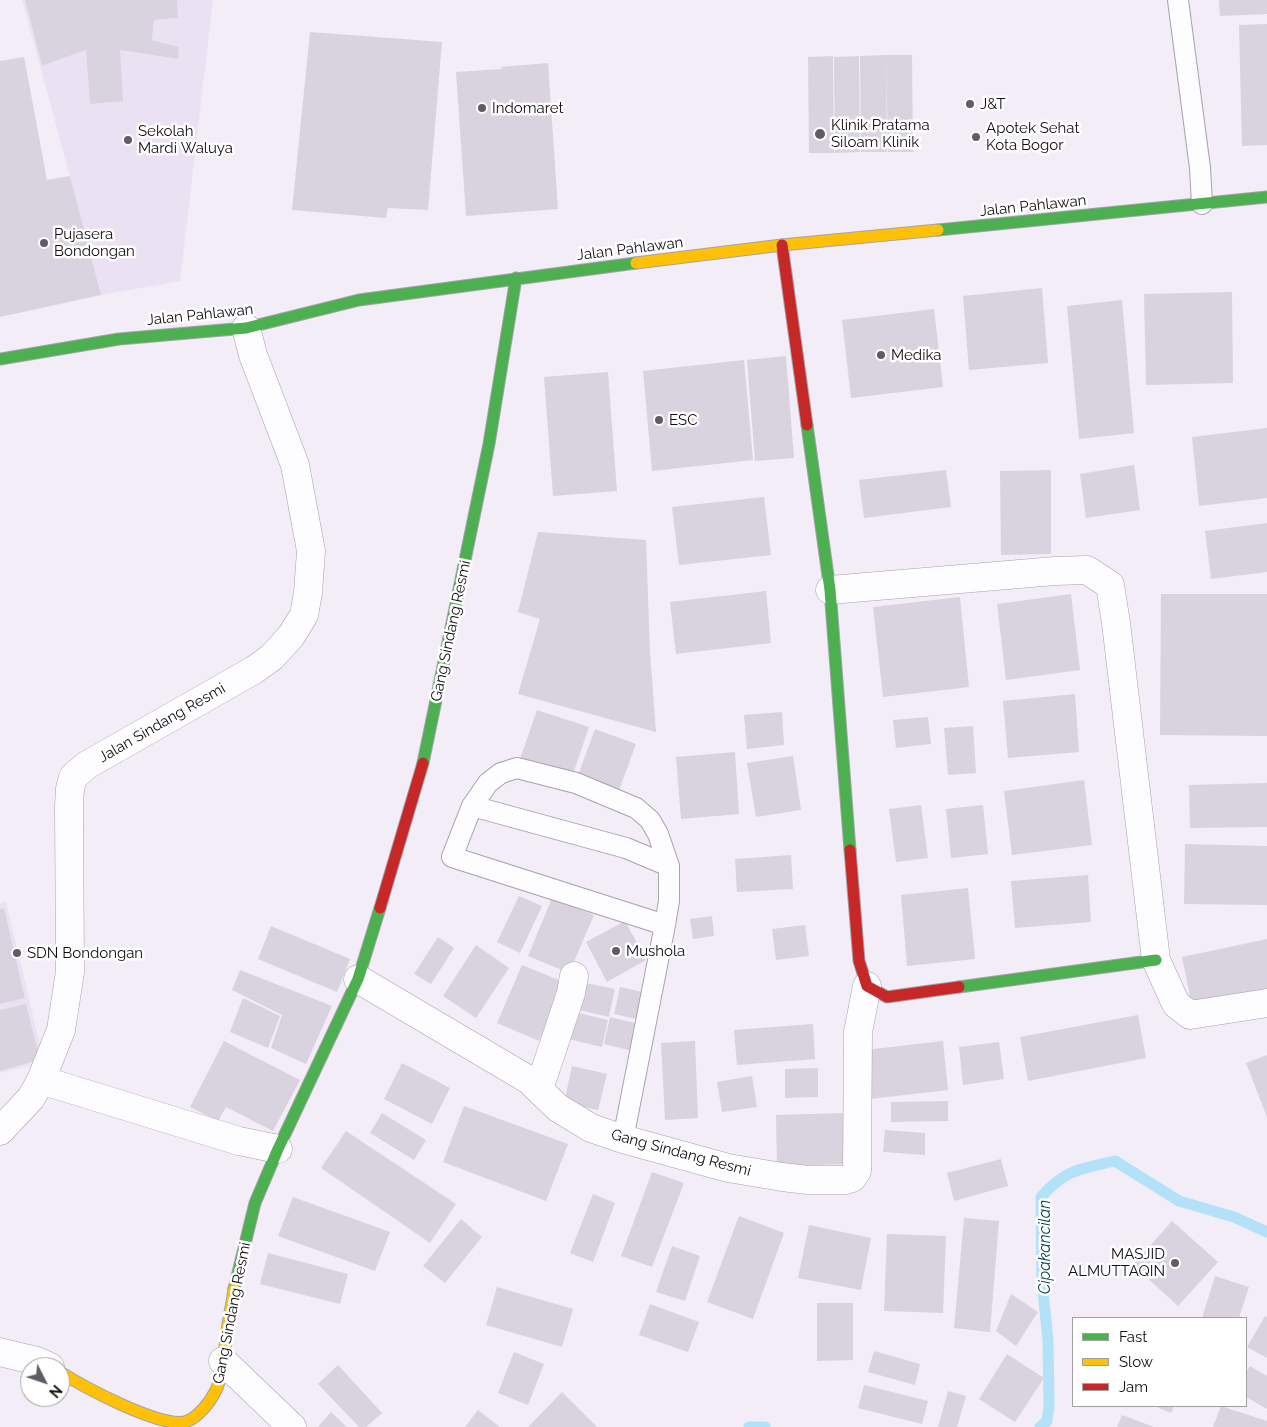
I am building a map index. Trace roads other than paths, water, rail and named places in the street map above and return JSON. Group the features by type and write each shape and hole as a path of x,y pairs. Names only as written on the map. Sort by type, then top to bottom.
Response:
{"street":[{"name":"Jalan Pahlawan","path":"0,359 119,339 246,328 359,300 516,278 782,245 1267,197"},
{"path":"782,245 830,590 859,961 867,986 887,997 1156,960"},
{"name":"Gang Sindang Resmi","path":"70,1379 86,1389 155,1419 170,1423 185,1422 206,1405 217,1389 237,1275 255,1203 278,1149 358,979 421,774 489,444 516,278"},
{"name":"Jalan Sindang Resmi","path":"0,1131 31,1098 41,1080 60,1030 70,972 69,806 73,777 87,766 132,739 254,670 272,657 291,636 304,615 308,593 311,551 295,465 253,354 246,328"},
{"path":"830,590 1087,570 1110,584 1156,960 1176,1004 1190,1015 1267,1003"},
{"path":"539,1089 571,993 574,976"},
{"name":"Gang Sindang Resmi","path":"358,979 529,1080 558,1108 591,1128 728,1168 808,1180 845,1180 852,1178 857,1171 858,1032 867,986"},
{"path":"41,1080 221,1136 278,1149"},
{"path":"0,1352 21,1357"},
{"path":"223,1362 292,1427"}],"lane":[{"path":"1178,0 1200,168 1202,204"},
{"path":"623,1138 665,925 669,901 669,866 658,834 650,820 636,808 576,783 517,768 501,773 488,783 472,806 452,858 665,925"},
{"path":"472,806 626,848 669,866"}],"waterway":[{"name":"Cipakancilan","path":"1040,1427 1047,1421 1049,1407 1048,1341 1042,1281 1041,1197 1058,1181 1074,1172 1115,1161 1179,1201 1234,1217 1267,1232"},
{"name":"Cipakancilan","path":"749,1427 765,1427"}],"place":[{"name":"J&T","path":"970,104"},
{"name":"Indomaret","path":"482,108"},
{"name":"Klinik Pratama Siloam Klinik","path":"820,134"},
{"name":"Apotek Sehat Kota Bogor","path":"976,137"},
{"name":"Sekolah Mardi Waluya","path":"128,140"},
{"name":"Pujasera Bondongan","path":"44,243"},
{"name":"Medika","path":"881,355"},
{"name":"ESC","path":"659,420"},
{"name":"Mushola","path":"616,951"},
{"name":"SDN Bondongan","path":"17,953"},
{"name":"MASJID ALMUTTAQIN","path":"1175,1263"}]}
